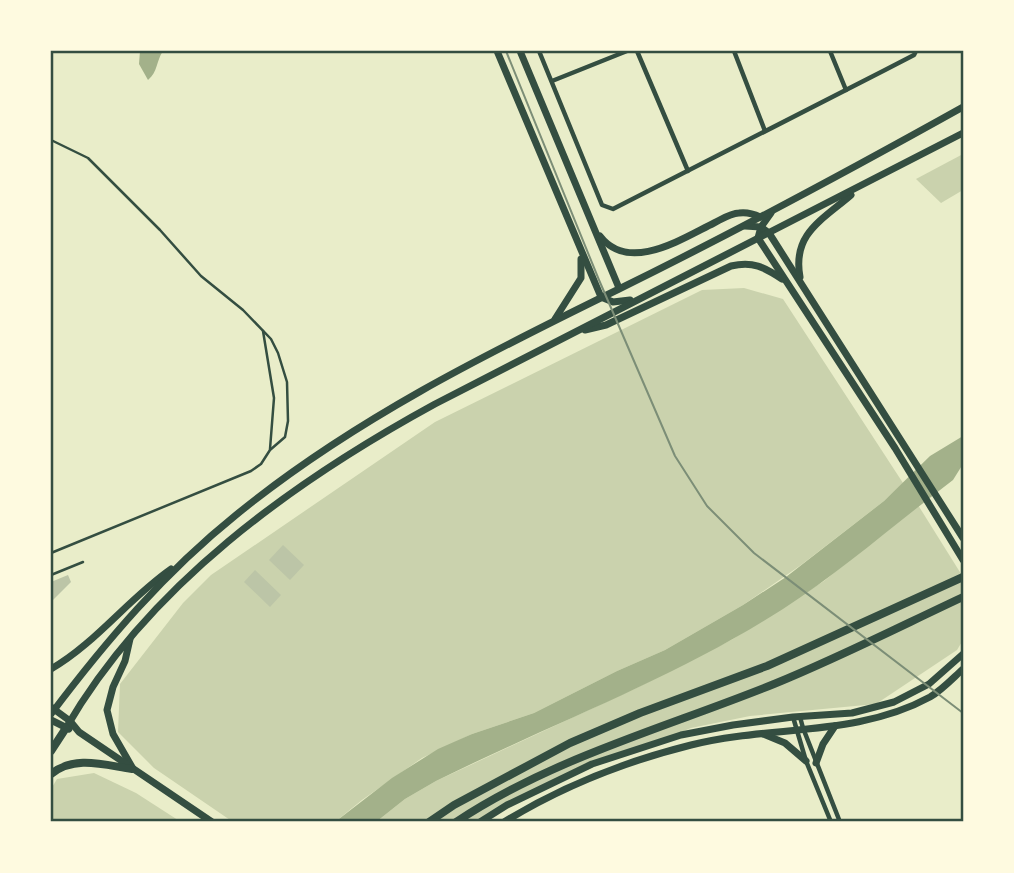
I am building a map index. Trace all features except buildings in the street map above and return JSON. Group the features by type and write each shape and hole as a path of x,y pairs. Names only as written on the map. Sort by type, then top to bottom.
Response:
{"highway":[{"path":"429,822 570,743 640,713 767,667 963,577"},
{"path":"456,822 520,786 579,759 776,683 963,597"},
{"path":"51,751 68,724"},
{"path":"51,774 65,765 80,762 132,769"}],"main road":[{"path":"497,51 601,297 620,303 644,297"},
{"path":"520,51 619,288 613,302 597,321"},
{"path":"51,669 73,654 148,585 272,486 359,426 428,387 774,210 963,107"},
{"path":"68,724 104,670 132,635 187,578 309,481 422,412 963,133"},
{"path":"802,284 798,254 804,237 862,186"},
{"path":"774,210 761,227 758,238 963,538"},
{"path":"593,227 604,240 622,250 644,253 661,248 737,212 752,213 760,217"},
{"path":"741,226 761,227 769,233 899,445 963,560"},
{"path":"554,322 581,278 578,244"},
{"path":"577,331 606,325 743,263 758,265 786,281"},
{"path":"187,556 121,626 52,710 79,732 212,822"},
{"path":"132,635 107,710 113,734 132,769"},
{"path":"480,822 508,805 592,764 681,735 733,724 852,713 894,702 929,684 963,654"},
{"path":"505,822 604,773 692,744 878,719 933,695 963,669"},
{"path":"51,720 68,724"},
{"path":"816,763 823,744 835,726"},
{"path":"759,733 785,743 806,761"}],"street":[{"path":"540,51 602,205 613,209 914,55 916,51"},
{"path":"552,81 627,51"},
{"path":"637,51 688,171"},
{"path":"734,51 765,131"},
{"path":"830,51 846,90"},
{"path":"797,716 806,761 831,822"},
{"path":"799,728 840,822"}],"lane":[{"path":"51,140 88,158 160,230 201,276 243,310 271,339 284,367 288,398 285,437 270,450 261,464 251,471 51,553"},
{"path":"262,331 274,398 270,450"},
{"path":"51,575 83,562"}],"shaded area":[{"path":"140,51 163,51 154,74 148,80 139,64"},
{"path":"963,154 963,190 941,203 916,179"},
{"path":"744,288 783,299 903,483 884,501 801,565 743,605 665,650 534,713 472,734 422,758 335,822 233,822 154,768 118,732 120,684 183,603 211,575 435,422 702,290"},
{"path":"963,436 963,464 953,480 783,609 742,634 656,679 436,781 405,799 376,822 335,822 392,778 438,749 472,734 534,713 665,650 743,605 786,577 884,501 930,456"},
{"path":"918,505 963,577 963,640 957,650 876,704 750,716 691,728 510,801 476,822 376,822 405,799 436,781 634,689 733,639 824,581"},
{"path":"94,773 136,793 181,822 51,822 51,789 57,779"}],"tram line":[{"path":"506,51 599,280 675,456 707,506 754,553 963,713"}]}
